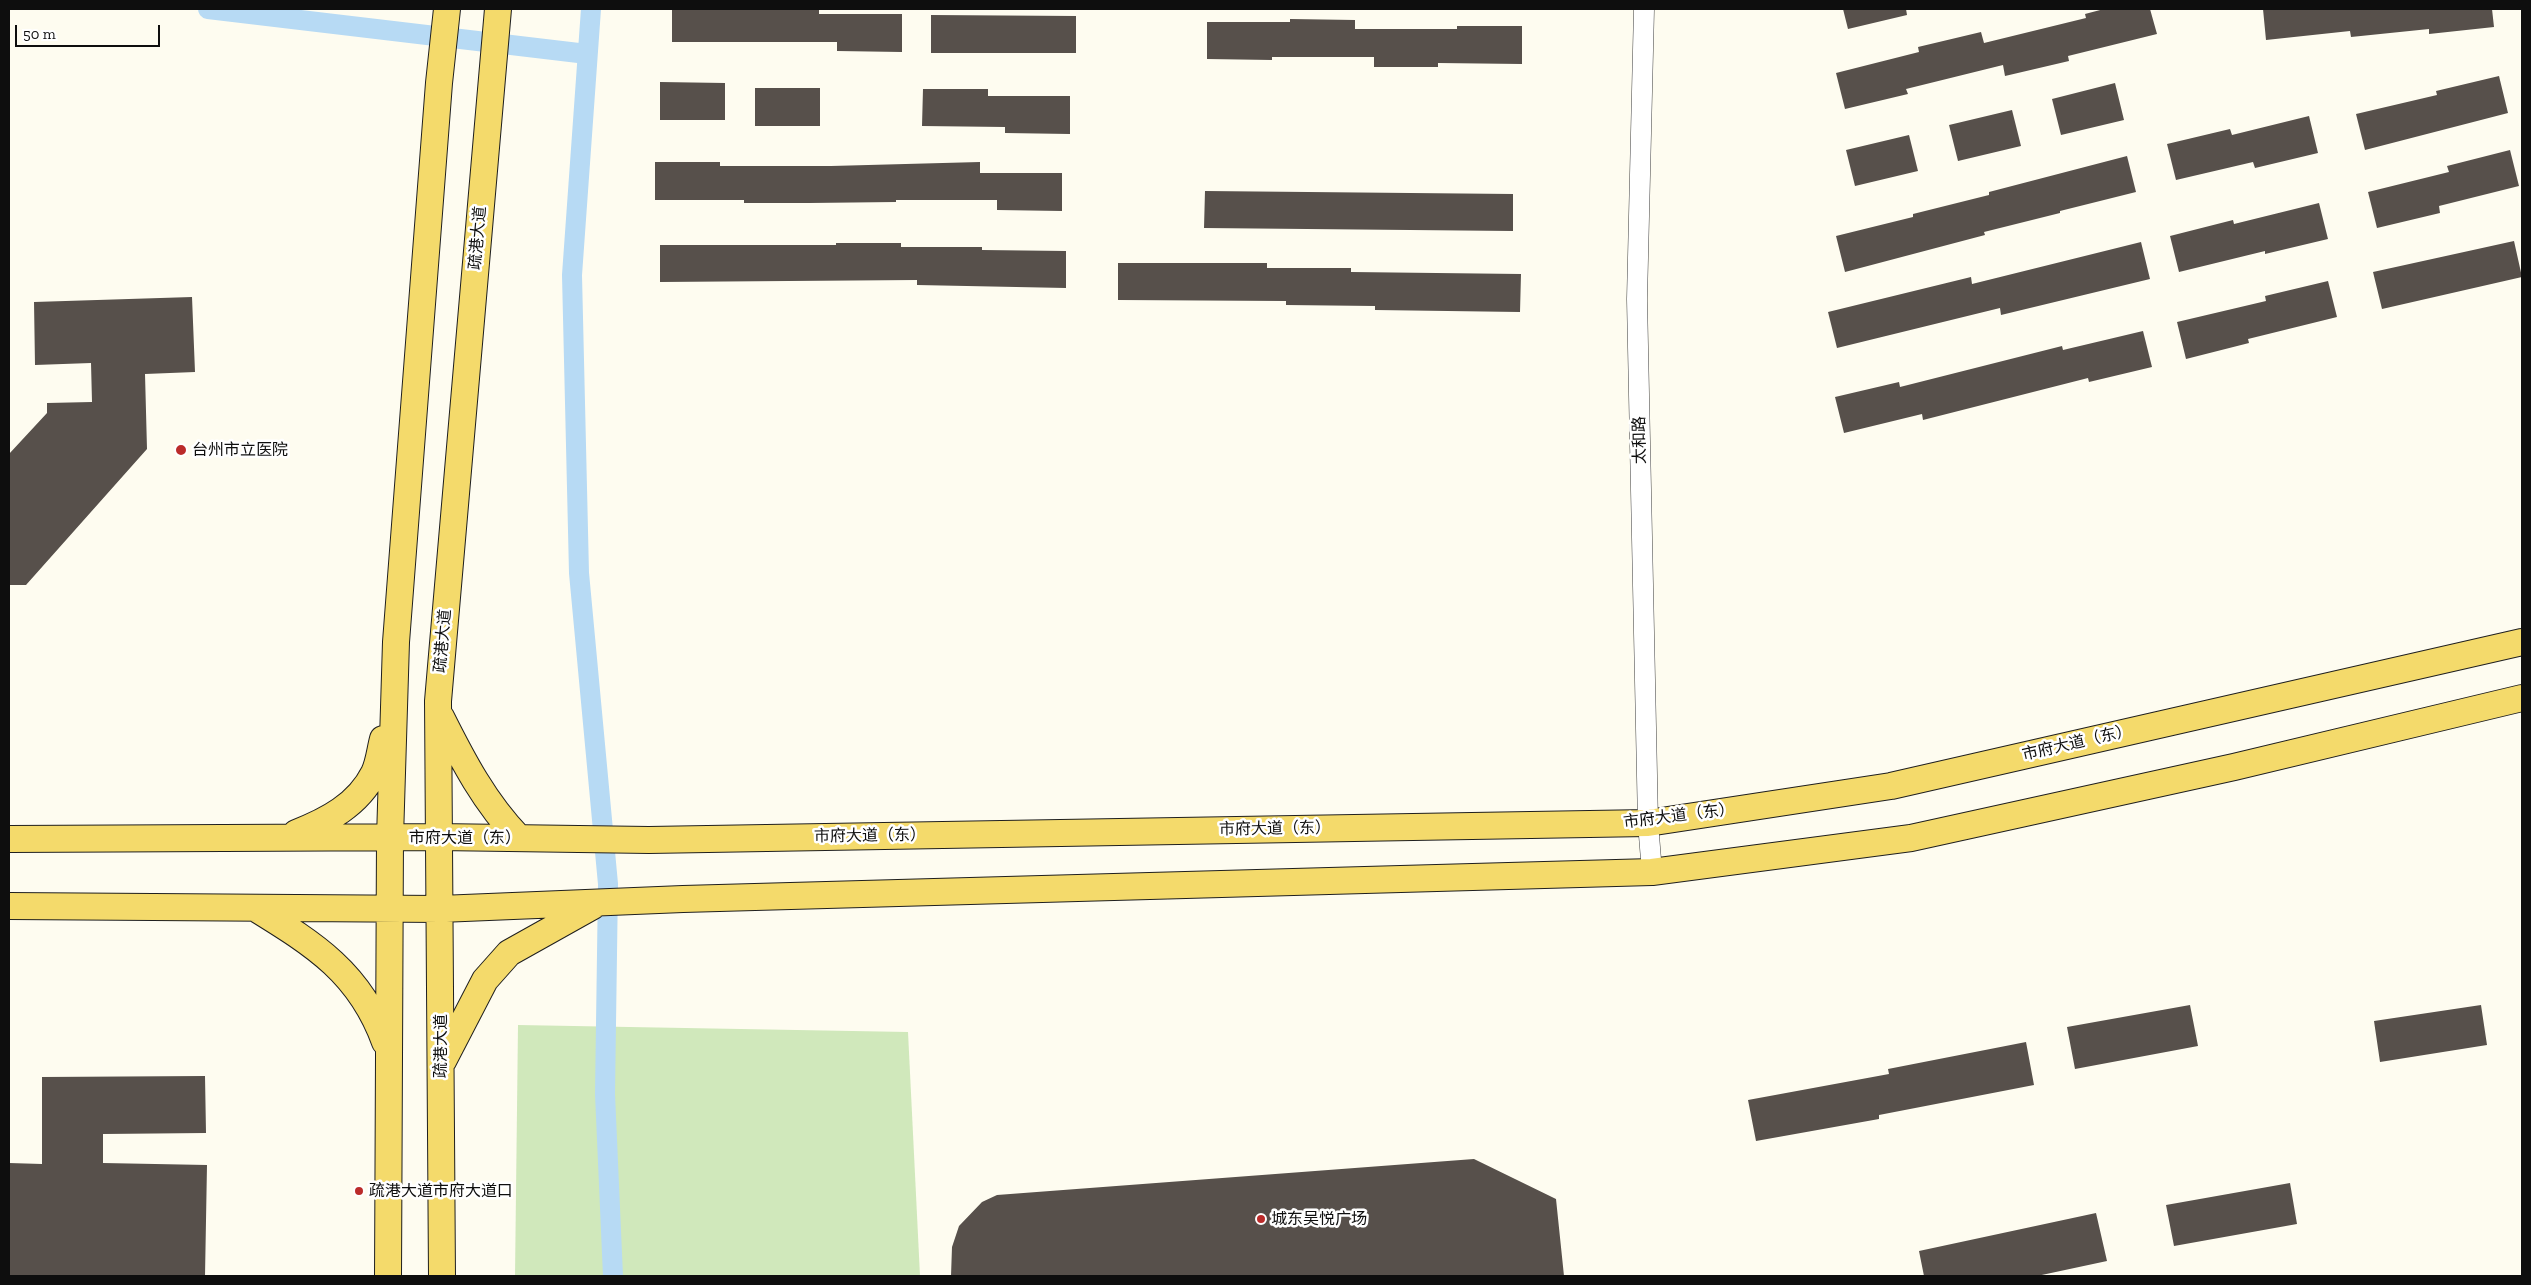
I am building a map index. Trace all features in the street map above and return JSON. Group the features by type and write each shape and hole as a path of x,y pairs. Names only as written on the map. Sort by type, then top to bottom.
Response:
{"main road":[{"path":"388,1276 390,838 396,642 446,9"},
{"name":"疏港大道","path":"442,1276 438,712 498,9"},
{"name":"市府大道（东）","path":"9,839 438,837 649,840 1648,823 1890,786 2522,642"},
{"path":"9,906 440,909 659,900 1652,872 1911,838 2234,767 2522,698"},
{"path":"281,838 326,822 362,791 374,772 394,703"},
{"path":"438,712 463,762 482,793 502,820 519,838"},
{"path":"441,1066 485,980 509,954 576,913 600,902"},
{"path":"255,908 307,941 342,972 364,996 378,1020 389,1052"}],"street":[{"name":"太和路","path":"1644,9 1637,299 1648,823 1652,872"}],"green space":[{"path":"518,1025 908,1032 920,1276 515,1276"}],"building":[{"path":"672,9 819,9 819,14 902,14 902,52 837,51 837,42 672,42"},
{"path":"1843,9 1906,9 1907,15 1848,29"},
{"path":"2104,9 2150,9 2157,34 2068,56 2069,61 2005,76 2003,65 1906,89 1908,94 1845,109 1836,73 1919,52 1918,47 1981,32 1984,43 2086,18 2085,14"},
{"path":"2263,9 2492,9 2494,27 2429,34 2429,29 2351,37 2350,31 2266,40"},
{"path":"931,15 1076,16 1076,53 931,53"},
{"path":"1290,19 1355,20 1355,29 1457,29 1457,26 1522,26 1522,64 1438,63 1438,67 1374,67 1374,57 1272,57 1272,60 1207,59 1207,22 1290,22"},
{"path":"2499,76 2508,113 2365,150 2356,114 2437,95 2436,91"},
{"path":"660,82 725,83 725,120 660,120"},
{"path":"2115,83 2124,120 2061,135 2052,99"},
{"path":"755,88 820,88 820,126 755,126"},
{"path":"923,89 988,89 988,96 1070,96 1070,134 1005,133 1005,127 922,126"},
{"path":"2012,110 2021,146 1958,161 1949,125"},
{"path":"2309,116 2318,153 2255,168 2253,162 2176,180 2167,144 2230,129 2232,135"},
{"path":"1909,135 1918,171 1855,186 1846,150"},
{"path":"2510,150 2519,186 2439,206 2440,213 2377,228 2368,192 2449,172 2447,166"},
{"path":"2127,156 2136,192 2060,211 2060,213 1984,232 1985,235 1845,272 1836,236 1913,217 1913,214 1989,195 1989,192"},
{"path":"655,162 720,162 720,166 831,166 980,162 980,173 1062,173 1062,211 997,210 997,200 744,203 744,200 655,200"},
{"path":"1205,191 1513,194 1513,231 1204,228"},
{"path":"2319,203 2328,239 2265,254 2265,251 2179,272 2170,236 2233,220 2234,224"},
{"path":"2514,241 2522,277 2382,309 2373,272"},
{"path":"2141,242 2150,279 2001,315 2000,308 1837,348 1828,312 1971,277 1972,284"},
{"path":"836,243 901,243 901,247 982,247 982,250 1066,251 1066,288 917,285 917,280 660,282 660,245 836,245"},
{"path":"1118,263 1267,263 1267,268 1351,268 1351,272 1521,274 1520,312 1375,310 1375,306 1286,305 1286,301 1118,300"},
{"path":"2328,281 2337,317 2248,339 2249,343 2186,359 2177,322 2266,301 2265,296"},
{"path":"192,297 195,372 145,374 147,449 26,585 9,585 9,454 47,413 47,403 92,402 91,363 35,365 34,302"},
{"path":"2143,331 2152,367 2089,382 2088,378 1923,420 1922,414 1844,433 1835,397 1899,382 1900,387 2062,346 2063,350"},
{"path":"2190,1005 2198,1046 2075,1069 2067,1027"},
{"path":"2481,1005 2487,1045 2380,1062 2374,1021"},
{"path":"2026,1042 2034,1085 1879,1115 1879,1119 1756,1141 1748,1100 1889,1074 1888,1069"},
{"path":"205,1076 206,1133 103,1134 103,1163 207,1165 205,1276 9,1276 9,1163 42,1164 42,1077"},
{"name":"城东吴悦广场","path":"1474,1159 1556,1199 1564,1276 951,1276 952,1247 959,1226 982,1202 997,1195"},
{"path":"2290,1183 2297,1224 2174,1246 2166,1205"},
{"path":"2096,1213 2107,1261 2037,1276 1924,1276 1919,1251"}],"waterway":[{"path":"208,9 587,54"},
{"path":"591,9 572,275 579,573 608,884 605,1094 613,1276"}],"place":[{"name":"台州市立医院","path":"181,450"},
{"name":"疏港大道市府大道口","path":"359,1191"},
{"name":"城东吴悦广场","path":"1261,1219"}]}
